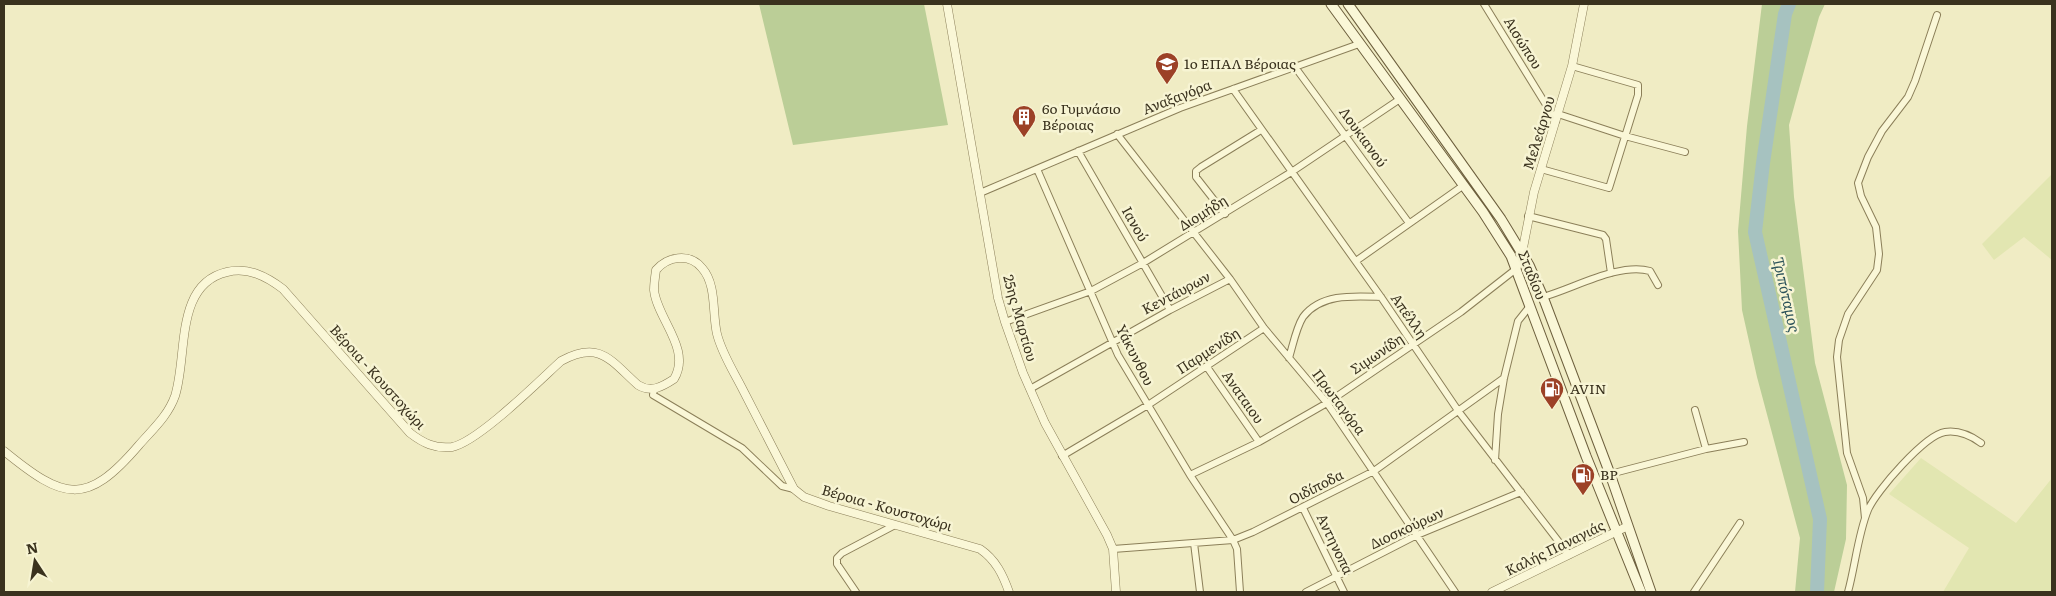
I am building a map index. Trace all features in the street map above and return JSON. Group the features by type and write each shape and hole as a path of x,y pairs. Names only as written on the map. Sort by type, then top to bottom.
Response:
{"main road":[{"name":"Σταδίου","path":"1331,4 1499,235 1516,269 1586,456 1641,592"},
{"name":"Σταδίου","path":"1348,4 1501,219 1522,253 1543,297 1610,474 1651,592"}],"street":[{"name":"25ης Μαρτίου","path":"947,4 998,298 1030,389 1062,456 1108,535 1113,549 1116,592"},
{"name":"Αισώπου","path":"1484,4 1557,118"},
{"name":"Μελεάργου","path":"1516,269 1522,253 1528,216 1572,66 1584,4"},
{"path":"1865,518 1863,498 1847,454 1837,357 1839,340 1848,314 1877,270 1879,254 1876,227 1861,196 1858,184 1868,157 1882,131 1897,112 1911,89 1937,15"},
{"name":"Αναξαγόρα","path":"980,193 1117,134 1232,89 1359,44"},
{"path":"1541,169 1609,188 1638,95 1638,85 1572,66"},
{"name":"Λουκιανού","path":"1295,67 1346,134 1409,223"},
{"name":"Απέλλη","path":"1232,89 1293,171 1459,412 1569,555"},
{"name":"Διομήδη","path":"1005,322 1091,291 1143,263 1194,234 1293,171 1400,99"},
{"path":"1557,118 1685,152"},
{"path":"1225,214 1196,176 1196,172 1200,167 1261,130"},
{"name":"Πρωταγόρα","path":"1117,134 1230,279 1264,328 1327,403 1455,592"},
{"name":"Ιανού","path":"1078,151 1170,310"},
{"name":"Υάκυνθου","path":"1037,169 1112,342 1190,475 1233,540"},
{"path":"1356,261 1464,185"},
{"path":"1528,216 1603,235 1608,248 1611,273"},
{"path":"688,258 702,267 708,276 713,294 714,316 720,345 794,489 782,486 742,448 653,395 654,389 674,379 679,367 676,346 654,291 656,270 669,259 688,258"},
{"name":"Σιμωνίδη","path":"1190,475 1259,442 1327,403 1461,312 1516,269"},
{"path":"1543,297 1611,273 1644,269 1650,271 1658,285"},
{"name":"Βέροια - Κουστοχώρι","path":"4,451 54,485 68,490 93,486 112,475 165,415 174,398 180,378 187,317 193,299 207,281 216,275 232,271 255,273 283,289 410,433 421,442 435,447 452,447 466,441 490,425 561,361 573,354 601,353 638,385 643,388 654,389"},
{"name":"Κεντάυρων","path":"1030,389 1170,310 1230,279"},
{"path":"1289,358 1303,318 1311,309 1325,301 1341,297 1381,298"},
{"path":"1495,460 1498,414 1504,378 1518,321 1530,306"},
{"name":"Παρμενίδη","path":"1062,456 1148,405 1264,328"},
{"name":"Αναταιου","path":"1207,367 1259,442"},
{"name":"Οιδίποδα","path":"1113,549 1233,540 1303,508 1374,471 1504,378"},
{"path":"1695,410 1706,449"},
{"path":"1848,592 1869,508 1880,490 1898,469 1932,438 1944,432 1956,432 1971,436 1981,443"},
{"path":"1610,474 1706,449 1744,442"},
{"name":"Βέροια - Κουστοχώρι","path":"794,489 804,497 814,501 980,549 993,560 1003,575 1009,592"},
{"name":"Διοσκούρων","path":"1306,592 1417,536 1521,492"},
{"name":"Αντηνοπα","path":"1303,508 1344,592"},
{"path":"1694,592 1740,523"},
{"path":"856,592 836,564 837,558 842,553 895,525"},
{"name":"Καλής Παναγιάς","path":"1492,592 1628,526"},
{"path":"1233,540 1237,549 1240,592"},
{"path":"1194,543 1200,592"}],"green space":[{"path":"759,4 924,4 948,125 793,145"},
{"path":"1762,4 1825,4 1819,17 1789,125 1794,197 1815,363 1847,485 1846,539 1834,592 1795,592 1800,538 1757,377 1742,310 1738,231 1747,126"},
{"path":"2052,174 2052,260 2024,237 1994,260 1982,244"},
{"path":"1921,458 2016,523 2052,478 2052,592 1943,592 1969,548 1889,494"}],"waterway":[{"name":"Τριπόταμος","path":"1789,4 1785,14 1755,232 1820,519 1817,592"}],"place":[{"name":"1ο ΕΠΑΛ Βέροιας","path":"1167,85"},
{"name":"6ο Γυμνάσιο Βέροιας","path":"1024,138"},
{"name":"AVIN","path":"1552,410"},
{"name":"BP","path":"1583,496"}]}
